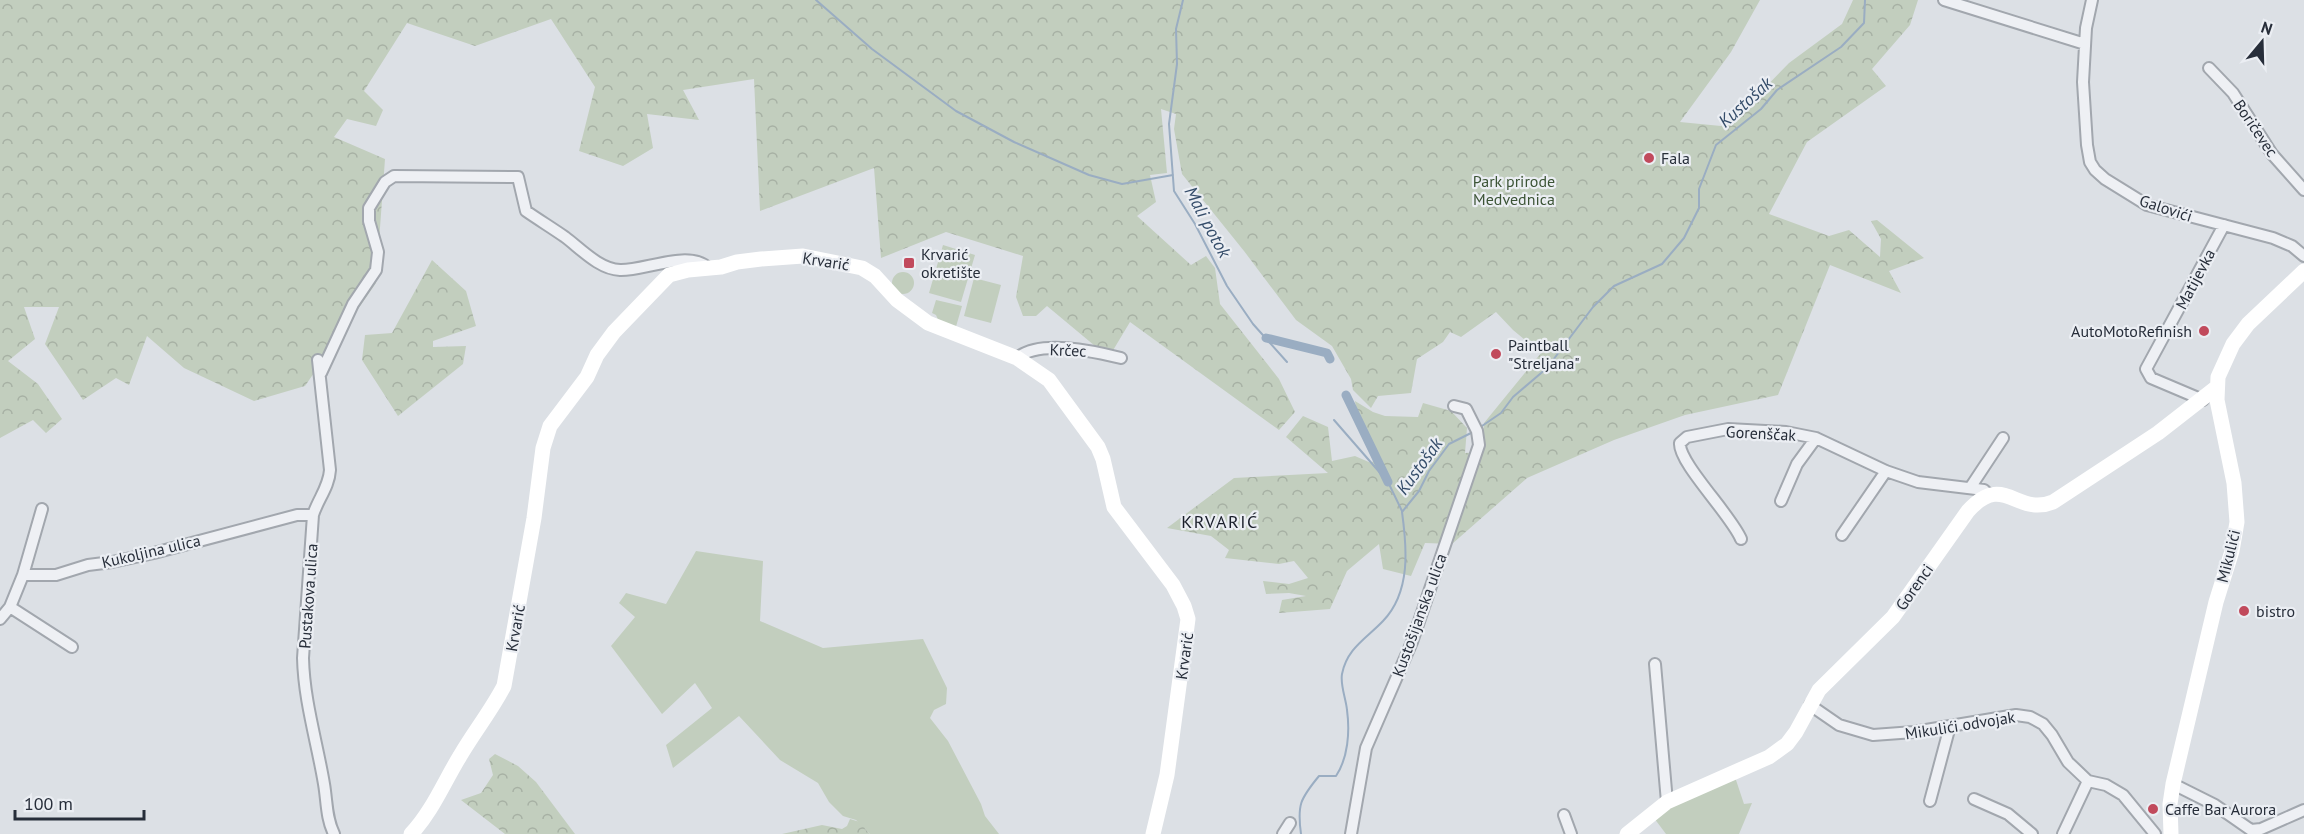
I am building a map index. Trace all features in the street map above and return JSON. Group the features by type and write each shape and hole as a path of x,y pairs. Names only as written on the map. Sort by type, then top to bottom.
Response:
{"street":[{"path":"1944,0 2085,44"},
{"name":"Galovići","path":"2092,0 2085,44 2083,82 2087,145 2090,162 2095,170 2147,206 2279,240 2292,246 2304,256"},
{"name":"Boričevec","path":"2208,68 2233,93 2272,154 2304,190"},
{"path":"321,373 353,304 376,270 378,252 369,221 369,208 385,182 394,176 518,177 526,211 602,264 622,270 692,260 704,263 707,267"},
{"name":"Matijevka","path":"2203,400 2151,378 2146,369 2224,225"},
{"name":"Krvarić","path":"411,834 429,811 460,755 493,707 504,686 534,518 543,448 550,426 587,377 597,355 614,332 669,275 707,267 803,255 862,268 875,276 897,300 928,323 1017,358 1048,380 1098,447 1114,507 1173,585 1188,619 1167,775 1154,834"},
{"name":"Mikulići","path":"2171,834 2172,784 2215,608 2232,551 2237,522 2234,483 2217,399 2217,387 2222,366 2239,336 2268,304 2304,271"},
{"name":"Krčec","path":"1017,358 1023,353 1037,349 1058,349 1091,350 1121,358"},
{"name":"Pustakova ulica","path":"318,360 330,470 328,484 314,516 303,658 304,680 324,785 328,821 334,834"},
{"path":"1988,494 2002,495 2033,506 2043,506 2053,502 2158,433 2217,387"},
{"name":"Kustošijanska ulica","path":"1351,834 1366,748 1412,642 1479,445 1477,431 1466,409 1454,406"},
{"name":"Gorenščak","path":"1741,539 1720,505 1684,459 1680,448 1682,440 1706,432 1736,429 1786,432 1816,438 1886,471 1924,483 1984,490 1988,494"},
{"name":"Gorenščak","path":"1781,501 1797,464 1816,438"},
{"path":"1970,488 2003,438"},
{"path":"1842,535 1886,471"},
{"name":"Gorenci","path":"1627,834 1667,802 1775,753 1787,744 1819,690 1893,617 1968,511 1988,494"},
{"path":"0,619 10,607 23,575 42,509"},
{"name":"Kukoljina ulica","path":"23,575 56,575 88,565 154,553 297,515 314,516"},
{"path":"10,607 72,647"},
{"path":"1654,664 1667,802"},
{"name":"Mikulići odvojak","path":"1810,705 1839,725 1873,735 1891,735 2016,715 2030,717 2049,730 2068,762 2088,782 2106,785 2123,795 2155,834"},
{"path":"1930,801 1950,726"},
{"path":"2063,834 2088,782"},
{"path":"2172,784 2215,805 2255,832 2304,810"},
{"path":"1974,799 2008,814 2032,834"},
{"path":"1564,815 1571,834"},
{"path":"1283,834 1290,823"}],"green space":[{"name":"Park prirode Medvednica","path":"0,0 1760,0 1731,52 1680,122 1721,126 1757,96 1789,63 1842,24 1853,0 1918,0 1910,25 1872,69 1886,86 1807,142 1769,214 1829,236 1849,230 1880,257 1881,239 1871,221 1877,220 1924,258 1889,271 1901,293 1830,265 1778,395 1685,415 1614,440 1527,478 1452,544 1425,543 1411,576 1383,569 1379,544 1347,571 1330,609 1279,613 1282,600 1306,596 1289,593 1266,594 1263,581 1289,584 1308,578 1294,561 1279,564 1225,558 1229,550 1211,536 1167,528 1234,478 1328,473 1286,437 1303,416 1328,427 1332,461 1355,456 1371,463 1379,456 1356,408 1355,401 1385,416 1418,417 1423,403 1451,411 1467,428 1465,453 1482,452 1484,423 1541,353 1513,330 1496,312 1461,337 1450,332 1443,342 1417,359 1411,393 1378,396 1371,408 1353,390 1351,379 1332,346 1296,320 1182,174 1174,129 1176,114 1161,109 1167,173 1150,175 1156,202 1137,216 1191,265 1206,256 1215,268 1220,304 1279,379 1295,412 1279,430 1130,322 1112,352 1095,346 1047,306 1036,316 1023,316 1016,297 1023,256 946,232 881,258 874,168 760,211 754,79 683,90 699,120 647,114 653,148 623,166 579,151 595,87 551,19 475,46 407,23 364,91 383,110 376,126 347,119 334,137 385,159 376,283 305,386 254,401 184,368 147,336 129,385 116,378 83,400 45,344 59,307 24,307 35,339 8,361 38,384 62,419 46,433 33,420 0,438"},
{"path":"943,245 975,255 961,302 929,293"},
{"path":"432,260 466,291 476,326 433,341 433,347 466,346 463,364 398,416 362,360 365,335 392,333"},
{"path":"903,272 911,275 914,283 911,291 903,294 895,291 892,283 895,275"},
{"path":"974,278 1001,285 991,323 964,316"},
{"path":"936,300 962,306 955,330 939,322 936,315 932,313"},
{"path":"696,551 763,561 760,621 823,648 923,639 947,688 946,704 934,710 930,718 948,741 985,816 999,834 870,834 856,820 843,816 829,802 818,783 780,760 739,716 673,768 666,745 712,708 695,683 662,714 611,646 635,617 619,603 626,593 666,604"},
{"path":"495,754 518,766 536,782 575,834 505,834 461,800 481,793 493,775 489,759"},
{"path":"1735,777 1744,804 1752,803 1739,834 1666,834 1654,818 1655,814"},
{"path":"850,819 863,823 870,834 782,834 822,825 842,829 847,826"}],"waterway":[{"path":"816,0 872,49 956,111 1014,142 1089,175 1122,184 1173,175"},
{"name":"Mali potok","path":"1183,0 1176,29 1177,64 1169,124 1174,191 1195,224 1227,286 1253,324 1287,362"},
{"name":"Kustošak","path":"1479,428 1501,413 1513,397 1547,368 1593,307 1614,286 1662,264 1684,238 1699,208 1699,189 1716,145 1761,109 1777,90 1841,47 1864,23 1865,0"},
{"path":"1266,338 1327,353 1330,359"},
{"path":"1346,395 1388,482"},
{"name":"Mali potok","path":"1334,420 1388,482 1402,511"},
{"name":"Kustošak","path":"1301,834 1299,816 1304,797 1319,776 1336,776 1346,753 1348,718 1342,674 1348,657 1392,609 1403,583 1406,555 1402,512 1419,491 1429,471 1449,444 1475,431"}],"place":[{"name":"Fala","path":"1649,158"},
{"name":"Krvarić okretište","path":"909,263"},
{"name":"AutoMotoRefinish","path":"2204,331"},
{"name":"Paintball \"Streljana\"","path":"1496,354"},
{"name":"bistro","path":"2244,611"},
{"name":"Caffe Bar Aurora","path":"2153,809"}],"district":[{"name":"KRVARIĆ","path":"1220,521"}]}
